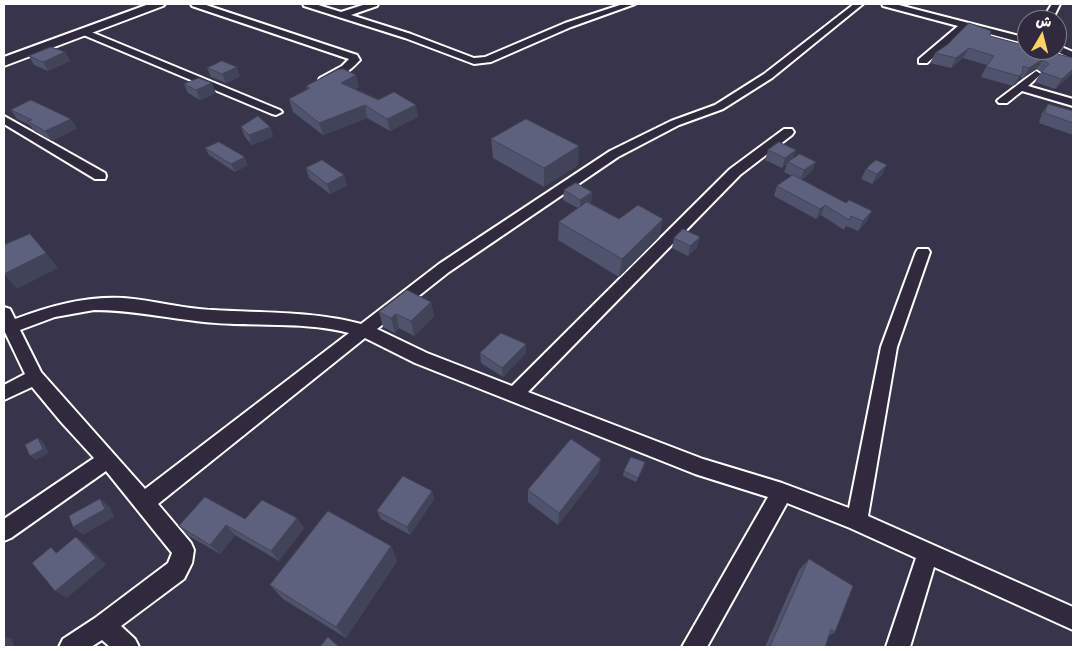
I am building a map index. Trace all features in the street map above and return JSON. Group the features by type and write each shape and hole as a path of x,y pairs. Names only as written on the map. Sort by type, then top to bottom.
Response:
{"street":[{"path":"4,62 159,4"},
{"path":"195,4 353,57 355,60 346,68 318,83"},
{"path":"307,4 408,36 463,58 481,61 568,25 631,4"},
{"path":"341,15 374,4"},
{"path":"143,503 444,268 556,191 614,154 648,136 719,107 768,76 859,4"},
{"path":"886,4 1017,38"},
{"path":"923,61 965,25"},
{"path":"84,32 176,68 276,112"},
{"path":"1003,101 1036,74"},
{"path":"1021,87 1073,102"},
{"path":"4,119 100,176"},
{"path":"514,395 735,172 788,132"},
{"path":"857,521 889,347 923,252"},
{"path":"71,647 103,626 176,571 181,563 184,550 108,459 67,416 35,377 7,320 94,304 123,304 206,316 318,322 343,325 365,331 421,358 702,468 782,492 857,521 1073,620"},
{"path":"4,393 35,377"},
{"path":"4,531 108,459"},
{"path":"694,647 782,492"},
{"path":"898,647 928,553"},
{"path":"103,626 127,647"}],"building":[{"path":"969,23 991,31 990,36 1017,43 1017,60 1041,60 1029,68 1023,66 1022,74 1019,76 986,67 994,56 969,48 956,58 935,53 947,45"},
{"path":"51,47 65,52 43,62 29,56"},
{"path":"1067,56 1073,58 1073,69 1062,79 1041,72 1049,64 1044,60 1067,60"},
{"path":"222,61 237,67 222,74 207,68"},
{"path":"343,69 356,75 341,83 378,100 394,92 416,105 387,119 365,105 319,123 289,99 310,88 306,86 337,70"},
{"path":"199,78 212,83 196,90 184,84"},
{"path":"31,100 71,119 45,131 27,121 32,120 11,110"},
{"path":"1048,104 1073,111 1073,123 1045,113"},
{"path":"258,116 270,127 249,135 241,127"},
{"path":"526,119 579,146 544,168 491,139"},
{"path":"219,142 245,157 231,164 205,148"},
{"path":"779,142 796,150 785,158 768,150"},
{"path":"800,154 816,162 804,170 788,162"},
{"path":"322,160 344,175 327,184 306,168"},
{"path":"876,160 887,165 877,174 866,169"},
{"path":"793,175 846,203 849,200 872,211 863,221 851,216 849,220 825,205 820,209 777,186"},
{"path":"576,183 592,192 580,200 564,190"},
{"path":"587,202 619,219 638,205 663,219 622,259 559,222"},
{"path":"683,229 700,237 690,246 674,238"},
{"path":"30,234 46,253 4,274 4,245"},
{"path":"407,290 431,302 411,321 396,314 391,318 379,312"},
{"path":"501,333 526,344 502,368 480,353"},
{"path":"38,438 43,449 30,456 25,445"},
{"path":"571,439 601,459 559,513 528,490"},
{"path":"631,457 645,462 638,478 624,471"},
{"path":"403,476 432,491 407,527 377,511"},
{"path":"205,497 245,519 262,500 297,518 271,551 226,525 210,545 179,526"},
{"path":"100,499 105,509 73,527 69,516"},
{"path":"328,511 391,546 336,627 270,585"},
{"path":"76,537 96,558 55,591 32,563 51,547 56,553"},
{"path":"809,559 853,586 835,632 831,629 825,647 770,647"},
{"path":"328,637 339,647 320,647"}]}
